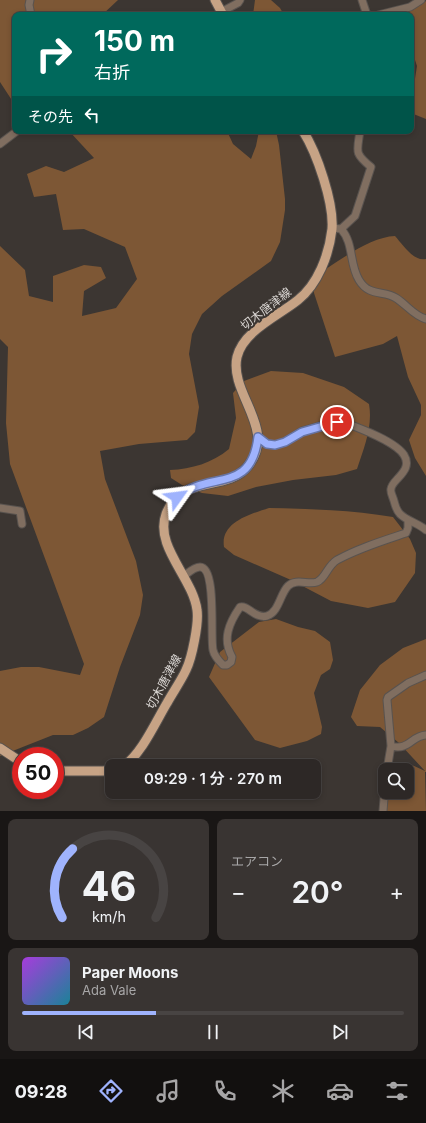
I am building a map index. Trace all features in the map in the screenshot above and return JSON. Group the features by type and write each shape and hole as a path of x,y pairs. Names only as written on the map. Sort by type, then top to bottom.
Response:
{"main road":[{"path":"215,0 221,12"},
{"name":"切木唐津線","path":"130,759 141,746 186,670 191,655 198,611 184,576 168,547 165,537 165,516 170,505 185,490 194,486 228,480 240,474 249,464 256,451 258,437 255,422 238,379 235,366 238,354 243,343 251,333 299,299 310,287 318,275 328,253 336,228 319,163 304,134"},
{"path":"0,748 12,756"},
{"path":"64,771 105,771"}],"street":[{"path":"30,0 30,12"},
{"path":"225,12 240,0"},
{"path":"362,0 366,12"},
{"path":"390,12 410,7 421,0"},
{"path":"0,144 13,134"},
{"path":"360,134 357,152 360,158 371,167 355,216 336,228 346,234 359,281 375,293 389,294 419,317 426,319"},
{"path":"258,437 267,444 275,445 285,442 302,432 337,422 343,422 377,436 401,451 407,461 401,477 392,485 391,489 395,506 399,514 408,520 419,524 426,530"},
{"path":"0,508 20,511 22,524"},
{"path":"184,576 192,569 200,567 204,568 208,575 213,618 213,650 219,661 223,665 227,665 232,657 228,650 227,639 230,621 240,607 246,607 253,614 265,616 270,614 276,608 288,586 298,582 315,582 320,580 329,565 352,551 406,532 408,528 408,520"},
{"path":"388,763 391,746 388,697 408,683 426,675"},
{"path":"391,746 402,747 419,737 426,735"},
{"path":"382,811 383,799"}],"shaded area":[{"path":"0,0 118,0 105,12 12,12 12,100 0,82"},
{"path":"255,0 271,0 282,12 253,12"},
{"path":"426,1 426,119 414,114 414,85 417,66 414,57 414,12 409,12"},
{"path":"72,134 228,134 233,144 251,159 258,134 277,134 285,199 285,210 280,242 271,261 222,296 202,314 192,334 189,354 199,407 195,432 187,440 139,444 100,451 105,479 136,561 143,595 140,615 120,667 104,717 88,728 73,735 53,735 23,747 12,747 12,751 0,756 0,671 21,667 39,667 80,675 84,664 10,464 6,423 8,347 0,339 0,246 25,270 29,296 53,302 53,276 84,265 101,267 106,278 84,291 82,316 116,308 137,279 125,247 84,229 63,230 56,194 34,197 27,174 46,166 64,172 94,158"},
{"path":"395,236 405,248 417,258 426,259 426,476 415,458 409,440 421,415 421,405 408,377 397,336 383,344 335,357 314,293 314,277 342,258 364,246 385,237"},
{"path":"271,371 303,373 344,387 369,404 369,429 357,469 336,475 293,480 256,487 228,496 202,493 182,485 171,478 170,470 194,467 209,462 229,449 236,418 233,393 244,381"},
{"path":"269,508 347,511 393,517 410,539 416,553 415,573 395,602 368,608 331,601 291,580 234,555 224,547 224,538 232,525 246,516"},
{"path":"276,619 315,631 330,642 333,660 330,669 321,675 314,693 322,727 321,734 307,741 280,748 255,740 209,677 220,652 259,622"},
{"path":"426,639 426,811 384,811 385,799 414,799 414,766 425,771 399,743 380,727 357,726 351,717 360,690 380,665 403,648"}],"route":[{"path":"177,497 185,490 194,486 228,480 240,474 249,464 256,451 258,437 267,444 275,445 285,442 295,434 337,422"}]}
